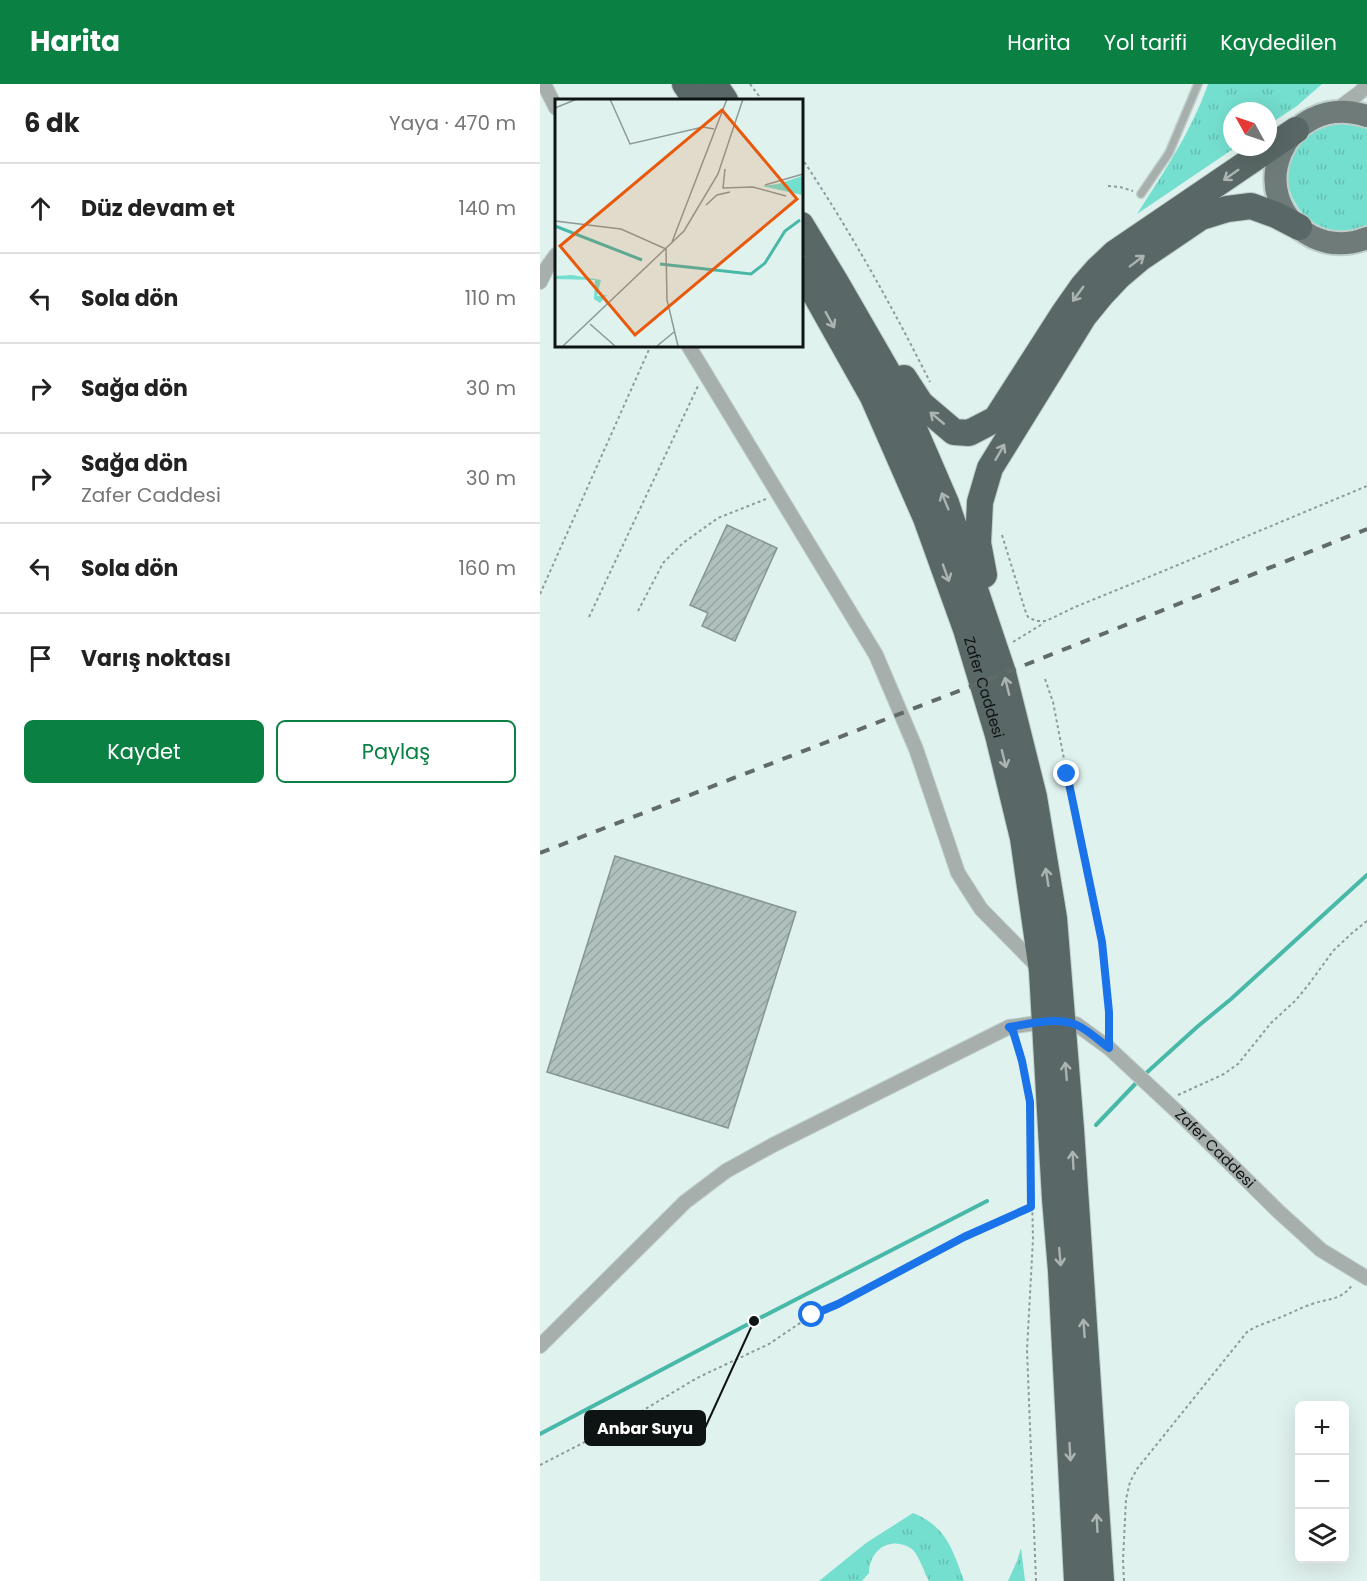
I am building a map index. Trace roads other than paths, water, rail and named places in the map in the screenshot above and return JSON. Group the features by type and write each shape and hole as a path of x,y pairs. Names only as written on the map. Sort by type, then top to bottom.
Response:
{"highway":[{"path":"685,84 695,99"},
{"path":"714,84 724,99"},
{"path":"835,281 921,404 954,432 969,433 996,419 1064,313 1097,270 1115,253 1296,130"},
{"path":"982,609 988,595 978,543 980,502 990,468 1084,316 1102,294 1139,260 1201,217 1227,209 1251,206 1299,227"},
{"name":"Zafer Caddesi","path":"802,227 895,386 946,504 1003,673 1034,797 1054,918 1053,1021 1061,1134 1054,1199"},
{"name":"Zafer Caddesi","path":"802,271 873,397 926,518 966,629 998,735 1023,838 1042,972 1053,1021"},
{"path":"1054,1199 1061,1271 1077,1581"},
{"path":"1054,1199 1101,1581"}],"main road":[{"path":"1367,116 1335,111 1314,117 1296,130 1283,147 1276,168 1280,201 1299,227 1327,242 1349,243 1367,238"}],"street":[{"path":"544,84 555,106"},
{"path":"1335,111 1367,86"},
{"path":"540,282 555,256"},
{"path":"689,346 876,655 916,749 958,873 981,909 1042,972"},
{"path":"540,1346 685,1202 726,1171 773,1145 1009,1027 1053,1021"},
{"name":"Zafer Caddesi","path":"1053,1021 1076,1024 1109,1048 1321,1250 1364,1276"}],"lane":[{"path":"1141,194 1169,153 1198,84"}],"waterway":[{"path":"1144,1075 1367,875"},
{"path":"1096,1125 1139,1080"},
{"path":"540,1434 987,1201"}],"railway":[{"path":"540,853 982,682 1367,529"}],"place":[{"name":"Anbar Suyu","path":"754,1321"}]}
